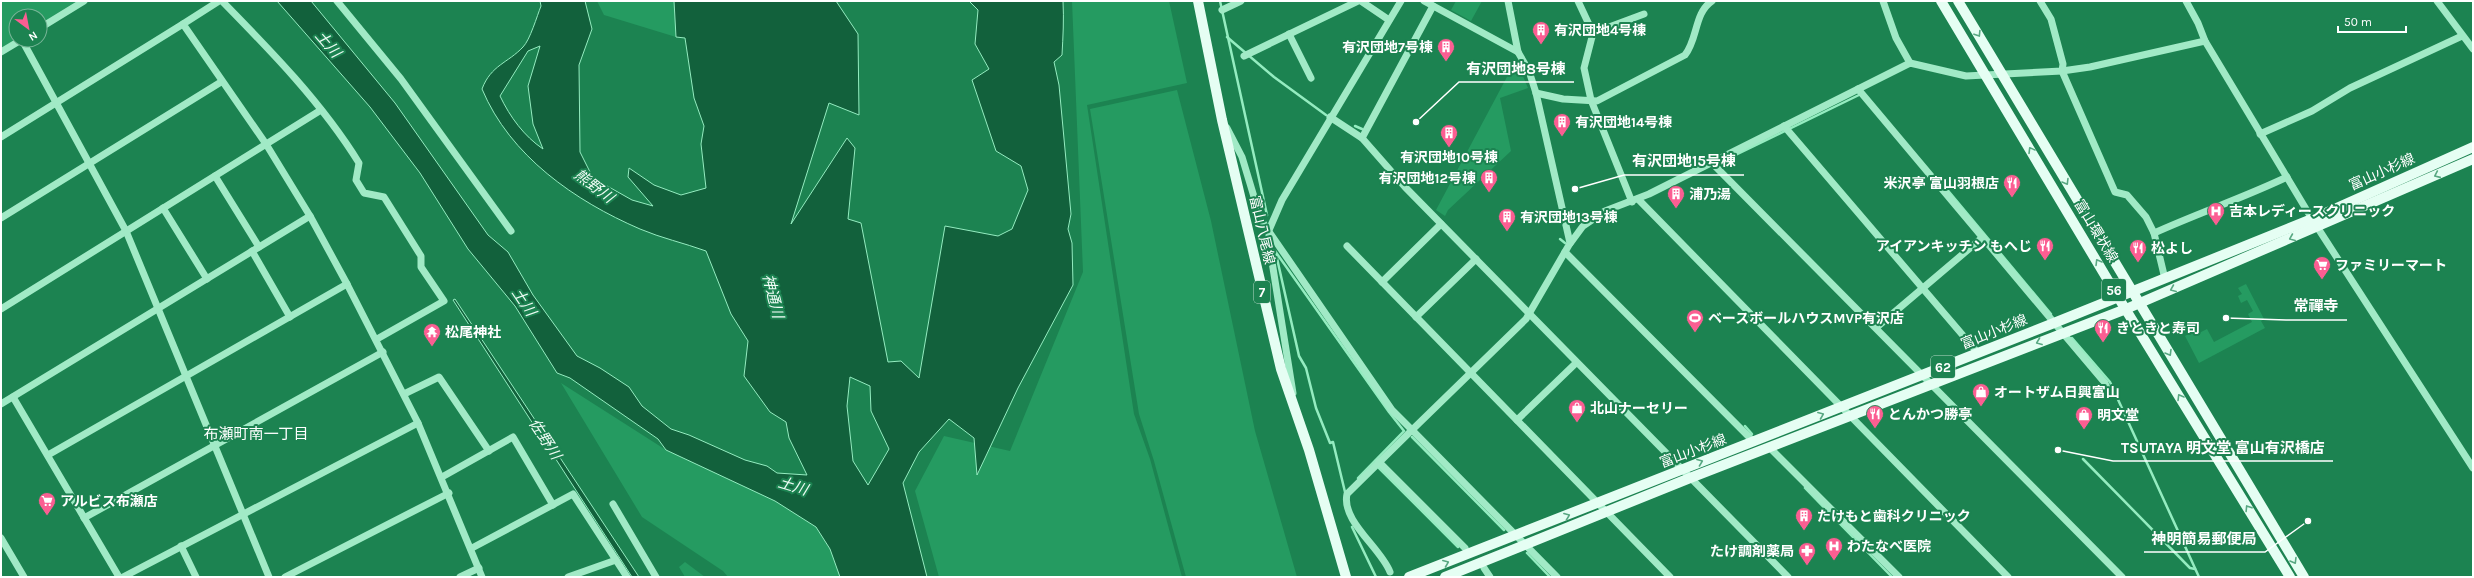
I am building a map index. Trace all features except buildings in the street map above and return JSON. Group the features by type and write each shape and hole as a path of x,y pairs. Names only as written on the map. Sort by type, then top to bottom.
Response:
{"main road":[{"name":"富山八尾線","path":"1198,1 1222,120 1281,370 1295,405 1346,577"},
{"name":"富山環状線","path":"1941,1 1987,75 2118,297 2290,577"},
{"name":"富山環状線","path":"1958,1 2304,577"},
{"name":"富山小杉線","path":"1445,577 1607,513 1690,478 2126,309 2315,223 2473,147"},
{"name":"富山小杉線","path":"1409,577 2054,324 2118,297 2315,223 2473,159"}],"street":[{"path":"48,23 84,1"},
{"path":"1,137 221,1 266,46 342,136 359,163 356,180 364,193 384,197 421,256 421,267 444,301 377,338"},
{"path":"337,1 402,79 511,231"},
{"path":"1222,10 1241,1"},
{"path":"1244,56 1358,1"},
{"path":"1361,1 1389,20"},
{"path":"1295,405 1272,267 1269,230 1282,200 1330,117 1401,1"},
{"path":"1424,1 1518,52"},
{"path":"1508,1 1518,52 1528,71 1536,93 1570,243"},
{"path":"1578,1 1593,33 1584,68 1591,100 1635,200 2008,577"},
{"path":"1536,93 1563,99 1597,101 1685,55 1692,47 1700,17 1707,5 1712,1"},
{"path":"1883,1 1896,38 1910,64"},
{"path":"2040,1 2051,19 2063,64 2062,71 2115,192 2127,195 2146,217 2154,233 2165,279"},
{"path":"2186,1 2198,23 2205,41 2260,134 2315,223 2473,468"},
{"path":"2437,1 2473,49"},
{"path":"1362,138 1433,6"},
{"path":"1593,33 1644,14"},
{"path":"183,24 266,144 310,216 377,338 418,422 472,548 482,577"},
{"path":"1289,34 1311,78"},
{"path":"2260,134 2312,111 2350,88 2462,36"},
{"path":"1390,572 1379,552 1354,522 1346,501 1347,494 1470,372 1526,319 1528,313 1570,243 1592,218 1605,211 1635,200 1712,163 1910,64 1950,74 2003,75 2062,71 2090,67 2205,41"},
{"path":"26,48 126,231 242,515 269,577"},
{"path":"1,218 222,82"},
{"path":"1858,89 2105,383 2110,393"},
{"path":"1,309 321,110"},
{"path":"1330,117 1362,138 1400,182 1576,363 1788,577"},
{"path":"1222,120 1242,157 1261,220 1388,403 1412,430 1557,577"},
{"path":"1784,126 1978,353"},
{"path":"1712,163 1877,327 2122,577"},
{"path":"215,176 259,247"},
{"path":"2154,233 2203,211 2246,197 2287,177"},
{"path":"163,208 207,279"},
{"path":"1,404 310,216"},
{"path":"1382,282 1441,224"},
{"path":"1877,327 1983,237"},
{"path":"1347,246 1670,577"},
{"path":"252,251 290,317"},
{"path":"1565,252 1754,442"},
{"path":"1416,317 1476,259"},
{"path":"48,455 186,378 347,284"},
{"path":"84,518 383,352"},
{"path":"1517,420 1576,363"},
{"path":"404,394 439,377 489,451"},
{"path":"13,397 119,577"},
{"path":"123,577 418,422"},
{"path":"442,477 513,437 553,505"},
{"path":"1770,448 1899,577"},
{"path":"1379,462 1465,548"},
{"path":"285,577 449,493"},
{"path":"472,548 573,494 627,577"},
{"path":"613,504 656,577"},
{"path":"1,538 24,577"},
{"path":"182,546 196,577"},
{"path":"568,577 616,560"},
{"path":"460,577 479,568"},
{"path":"1484,568 1490,577"}],"shaded area":[{"path":"1,1 77,1 48,19 48,8 8,8 8,44 1,48"},
{"path":"597,1 674,1 676,37 604,15"},
{"path":"1072,1 1169,1 1187,83 1087,105 1134,414 1150,459 1182,577 939,577 915,491 944,436 1010,451 1083,272"},
{"path":"1456,1 1482,1 1471,21 1451,10"},
{"path":"1516,60 1528,88 1500,98 1511,151 1448,210 1445,216 1436,210"},
{"path":"1177,90 1211,221 1255,431 1297,577 1186,577 1154,461 1139,414 1090,109"},
{"path":"2246,284 2264,319 2261,321 2265,328 2199,363 2185,336 2195,330 2197,334 2207,329 2214,342 2252,322 2248,314 2253,311 2247,300 2241,303 2238,296 2242,294 2238,288"},
{"path":"561,383 666,450 775,501 816,527 830,549 840,577 728,577 723,571 642,517"},
{"path":"685,562 705,577 685,577 679,567"}],"water":[{"path":"277,1 311,1 395,103 488,235 508,252 533,295 577,356 600,368 629,387 642,406 671,429 689,435 745,460 767,466 777,473 807,475 789,438 786,422 770,412 744,376 748,341 731,314 706,251 648,232 616,218 592,205 547,174 509,135 494,113 482,89 486,81 495,69 526,44 541,6 540,1 585,1 592,29 579,65 580,152 593,178 632,200 653,206 628,177 629,168 654,185 681,195 706,188 701,144 704,126 694,98 685,38 676,37 674,1 836,1 858,34 859,115 829,103 791,224 847,138 855,148 848,219 861,223 888,362 901,361 919,378 945,226 998,236 1012,229 1028,190 1021,166 996,151 972,80 989,69 975,44 978,10 969,1 1063,1 1062,55 1054,62 1059,85 1071,214 1068,229 1072,243 1073,285 1018,388 977,475 974,438 949,419 919,452 903,483 927,577 840,577 830,549 816,527 775,501 666,450 658,439 570,378 557,373 515,306 468,249 420,173 370,107","holes":["540,46 528,86 533,124 543,149 518,126 500,96 528,51","850,377 870,386 871,411 889,449 868,485 853,461 847,406"]},
{"name":"佐野川","path":"455,299 639,577 632,577 453,300"}],"waterway":[{"path":"1220,1 1267,215"},
{"path":"1227,37 1274,77 1326,115"},
{"path":"1719,163 1861,94"},
{"path":"1355,126 1362,129"},
{"path":"1940,181 2051,314"},
{"path":"1560,239 1565,243"},
{"path":"1275,251 1404,431 1358,478"},
{"path":"1276,254 1299,356 1306,368 1316,408 1330,443 1333,442 1345,492"},
{"path":"2072,338 2110,382 2199,577"},
{"path":"1745,426 1752,434"},
{"path":"1412,437 1504,530"},
{"path":"2083,459 2190,568 2195,569"},
{"path":"1379,468 1458,547"},
{"path":"1805,488 1892,577"},
{"path":"1352,527 1376,577"},
{"path":"1527,553 1550,577"}],"place":[{"name":"有沢団地4号棟","path":"1541,45"},
{"name":"有沢団地7号棟","path":"1446,62"},
{"name":"有沢団地8号棟","path":"1416,122"},
{"name":"有沢団地14号棟","path":"1562,137"},
{"name":"有沢団地10号棟","path":"1449,148"},
{"name":"有沢団地15号棟","path":"1575,189"},
{"name":"有沢団地12号棟","path":"1489,193"},
{"name":"米沢亭 富山羽根店","path":"2012,198"},
{"name":"浦乃湯","path":"1676,209"},
{"name":"吉本レディースクリニック","path":"2216,226"},
{"name":"有沢団地13号棟","path":"1507,232"},
{"name":"アイアンキッチン もへじ","path":"2045,261"},
{"name":"松よし","path":"2138,263"},
{"name":"ファミリーマート","path":"2322,280"},
{"name":"常禪寺","path":"2226,318"},
{"name":"ベースボールハウスMVP有沢店","path":"1695,333"},
{"name":"きときと寿司","path":"2103,343"},
{"name":"松尾神社","path":"432,347"},
{"name":"オートザム日興富山","path":"1981,407"},
{"name":"北山ナーセリー","path":"1577,423"},
{"name":"とんかつ勝亭","path":"1875,429"},
{"name":"明文堂","path":"2084,430"},
{"name":"TSUTAYA 明文堂 富山有沢橋店","path":"2058,450"},
{"name":"アルビス布瀬店","path":"47,516"},
{"name":"神明簡易郵便局","path":"2308,521"},
{"name":"たけもと歯科クリニック","path":"1804,531"},
{"name":"わたなべ医院","path":"1834,561"},
{"name":"たけ調剤薬局","path":"1807,566"}],"district":[{"name":"布瀬町南一丁目","path":"256,434"}],"water label":[{"name":"土川","path":"328,44"},
{"name":"熊野川","path":"594,186"},
{"name":"神通川","path":"773,296"},
{"name":"土川","path":"524,302"},
{"name":"土川","path":"793,486"}]}
